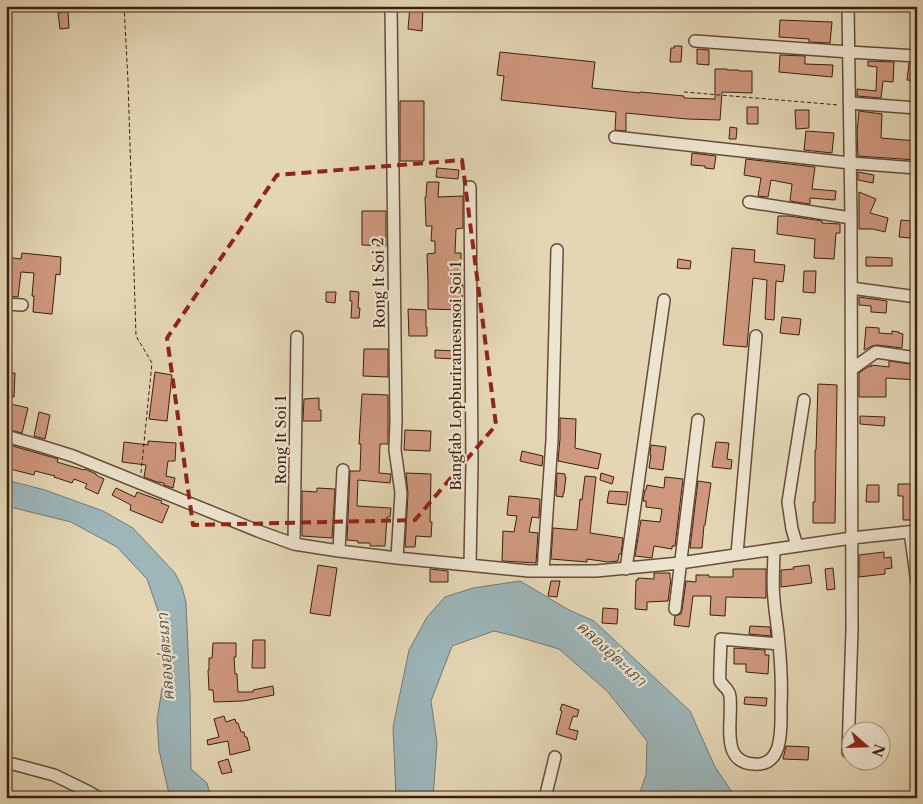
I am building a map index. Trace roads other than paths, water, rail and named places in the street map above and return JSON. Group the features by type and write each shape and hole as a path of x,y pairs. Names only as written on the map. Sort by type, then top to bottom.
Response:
{"street":[{"path":"848,6 852,369 852,630 849,722"},
{"name":"Rong It Soi 2","path":"391,7 395,450 401,493 397,558"},
{"path":"696,41 917,56"},
{"path":"849,105 917,108"},
{"path":"616,137 850,163 917,168"},
{"name":"Bangfab Lopburiramesnsoi Soi 1","path":"470,187 472,464 470,565"},
{"path":"749,202 851,218"},
{"path":"543,571 552,440 557,250"},
{"path":"851,288 917,297"},
{"path":"626,568 664,300"},
{"path":"6,304 22,305"},
{"path":"737,554 756,336"},
{"name":"Rong It Soi 1","path":"294,544 296,337"},
{"path":"852,369 876,352 917,358"},
{"path":"797,546 788,502 804,400"},
{"path":"675,610 698,420"},
{"path":"6,436 106,468 140,484 294,544 397,558 470,565 543,571 596,571 680,563 913,531 917,582"},
{"path":"340,551 343,470"},
{"path":"774,550 773,597 779,644 781,722 778,747 769,762 762,764 741,762 733,752 731,741 730,694 720,681 721,639 779,644"},
{"path":"545,798 555,757"},
{"path":"6,765 12,764 54,775 98,798"}],"water":[{"name":"คลองอุ่ตะเภา","path":"6,480 45,490 103,511 133,528 175,573 182,587 186,603 191,769 207,783 211,798 170,798 159,750 157,720 165,670 162,622 147,579 117,547 71,522 6,506"},
{"name":"คลองอุ่ตะเภา","path":"520,581 569,610 594,621 690,711 715,767 736,798 638,798 646,775 647,741 607,691 559,649 494,631 452,646 431,701 437,743 433,798 396,798 393,727 409,650 427,617 445,597 473,588"}]}
